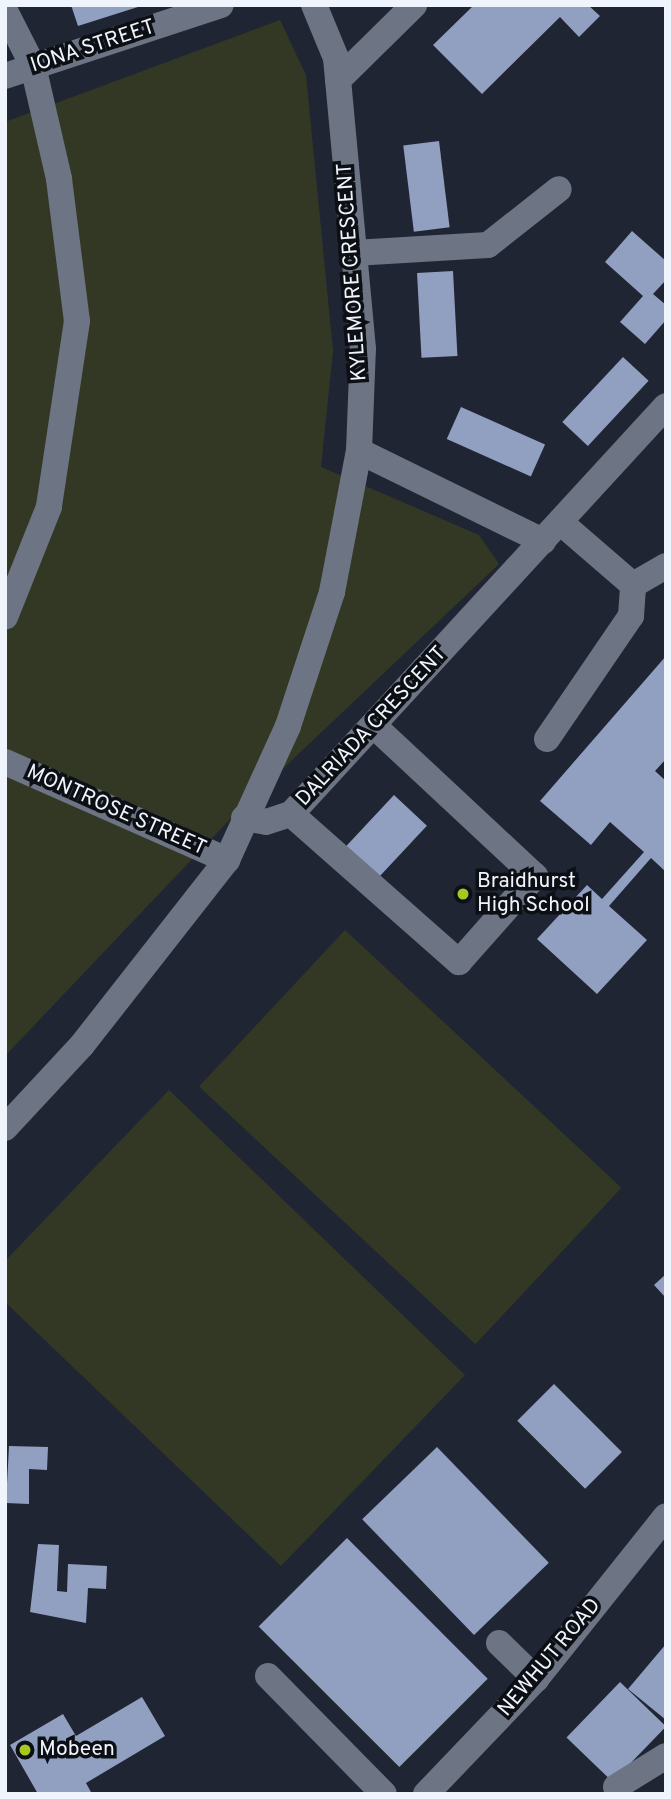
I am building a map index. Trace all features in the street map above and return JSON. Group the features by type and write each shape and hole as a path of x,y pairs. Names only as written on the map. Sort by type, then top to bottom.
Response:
{"street":[{"name":"IONA STREET","path":"5,76 221,5"},
{"name":"KYLEMORE CRESCENT","path":"244,818 289,726 332,592 359,451 363,349 336,58 314,5"},
{"path":"338,80 414,5"},
{"path":"5,11 33,66 60,179 77,321 49,507 5,617"},
{"path":"354,253 488,245 559,189"},
{"name":"DALRIADA CRESCENT","path":"244,818 266,822 291,814 666,406"},
{"path":"359,451 551,531 633,585"},
{"path":"633,585 666,566"},
{"path":"547,739 632,616 633,585"},
{"path":"291,814 459,962 535,876 374,726"},
{"name":"MONTROSE STREET","path":"5,762 227,860"},
{"path":"5,1128 82,1045 227,860 244,818"},
{"name":"NEWHUT ROAD","path":"426,1794 536,1679 666,1516"},
{"path":"499,1643 536,1679"},
{"path":"268,1676 384,1794"},
{"path":"616,1787 663,1762"}],"green space":[{"path":"280,20 306,75 333,351 321,467 479,535 499,564 233,816 5,1056 5,122"},
{"path":"345,930 621,1188 476,1344 199,1087"},
{"path":"169,1090 465,1375 281,1566 5,1302 5,1261"}],"building":[{"path":"71,5 141,5 141,6 78,26"},
{"path":"474,5 588,5 600,16 579,37 560,17 482,94 433,45"},
{"path":"439,141 450,227 414,232 403,145"},
{"path":"632,231 666,261 666,280 653,294 666,305 666,320 645,344 620,322 643,296 605,262"},
{"path":"453,271 457,356 421,358 417,273"},
{"path":"623,357 649,381 588,446 562,422"},
{"path":"461,407 545,444 531,476 447,439"},
{"name":"Braidhurst High School","path":"666,656 666,759 655,771 666,781 666,872 651,858 609,906 647,940 597,994 537,939 587,885 602,899 644,852 610,822 591,845 540,801"},
{"path":"394,795 427,826 376,880 344,849"},
{"path":"666,1274 666,1298 654,1285"},
{"path":"554,1384 622,1452 585,1489 517,1421"},
{"path":"9,1446 48,1447 47,1470 29,1469 29,1504 6,1503"},
{"path":"437,1447 549,1563 474,1635 362,1519"},
{"path":"347,1538 488,1679 399,1767 259,1626"},
{"path":"38,1544 59,1545 57,1591 67,1592 68,1564 107,1566 106,1589 88,1588 86,1623 30,1612"},
{"path":"666,1644 666,1720 628,1689"},
{"path":"620,1682 666,1726 613,1782 567,1737"},
{"path":"142,1697 165,1736 86,1783 92,1794 38,1794 10,1745 63,1714 76,1736"}],"place":[{"name":"Braidhurst High School","path":"463,894"},
{"name":"Mobeen","path":"25,1750"}]}
